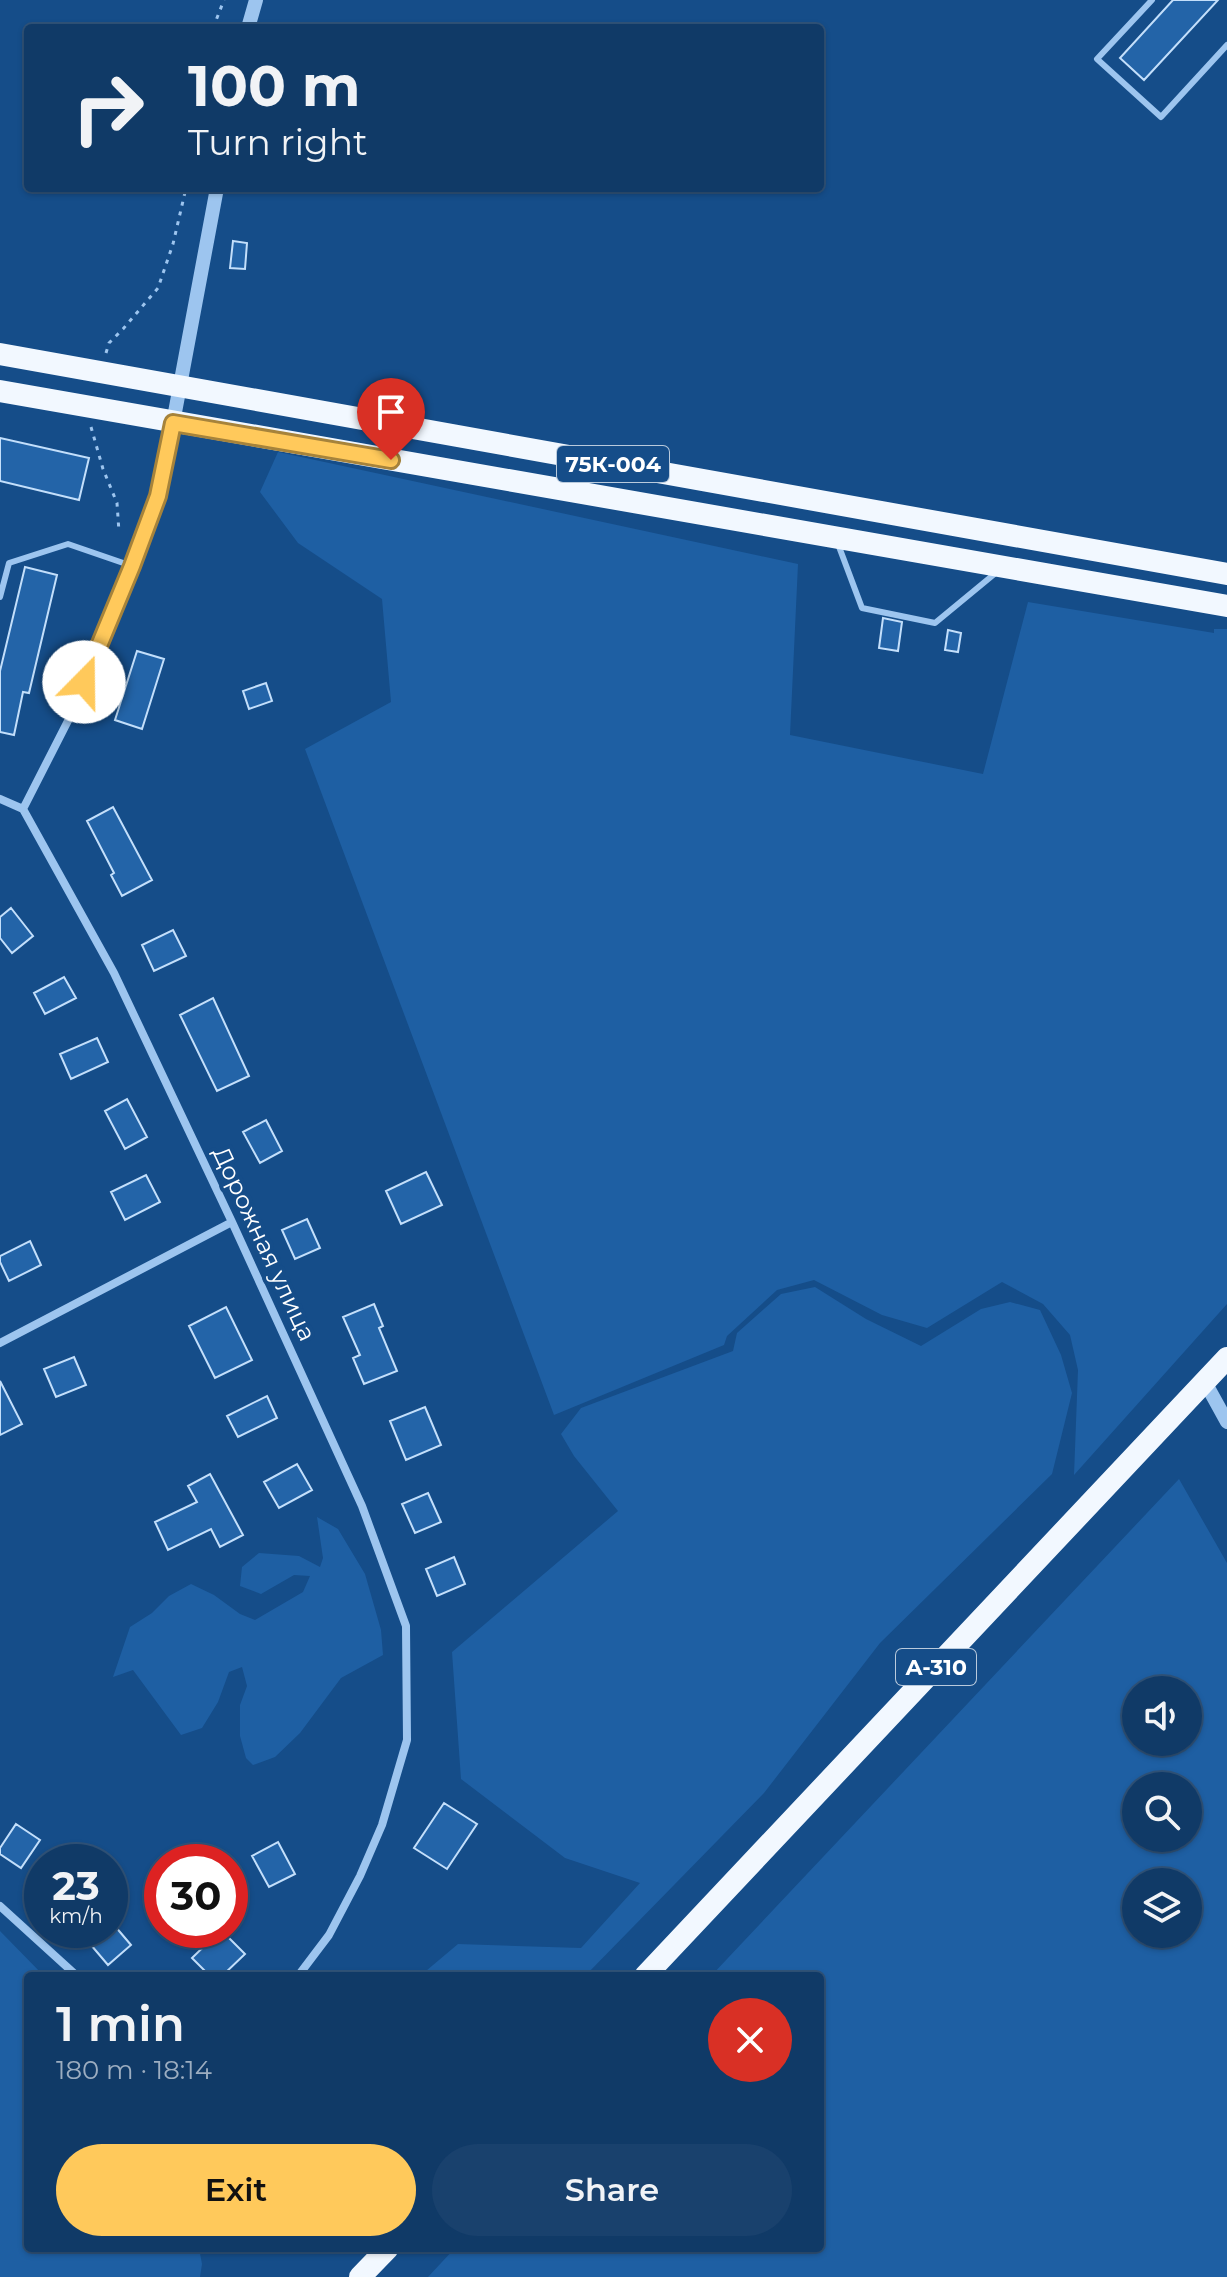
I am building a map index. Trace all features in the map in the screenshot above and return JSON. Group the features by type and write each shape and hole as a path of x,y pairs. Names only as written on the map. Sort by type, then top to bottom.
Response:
{"highway":[{"name":"75К-004","path":"0,354 1227,574"},
{"name":"75К-004","path":"0,391 1227,606"},
{"name":"А-310","path":"649,1972 1227,1358"},
{"path":"360,2277 384,2252"}],"street":[{"path":"249,24 256,0"},
{"path":"0,799 23,809 73,711 158,496 216,192"},
{"name":"Дорожная улица","path":"23,809 114,973 232,1222 362,1506 406,1626 407,1740 382,1825 329,1935 301,1972"},
{"path":"0,1343 232,1222"},
{"path":"1205,1382 1227,1422"},
{"path":"0,1906 73,1972"}],"lane":[{"path":"1152,0 1097,59 1161,117 1227,45"},
{"path":"836,537 862,608 935,623 1004,567"},
{"path":"0,597 9,563 68,544 132,566"}],"path":[{"path":"215,24 224,0"}],"shaded area":[{"path":"278,452 798,564 790,735 983,774 1028,602 1214,633 1214,629 1227,629 1227,1304 1074,1475 1078,1370 1070,1335 1043,1304 1002,1282 927,1328 882,1315 814,1280 777,1290 727,1336 724,1345 554,1415 305,749 391,702 382,599 298,543 260,492"},
{"path":"815,1287 866,1319 921,1346 981,1309 1010,1302 1040,1310 1061,1355 1072,1393 1052,1474 880,1643 764,1793 589,1972 425,1972 458,1944 581,1948 640,1883 565,1858 461,1779 452,1652 618,1511 574,1456 561,1434 581,1408 733,1351 737,1333 781,1294"},
{"path":"1179,1479 1227,1563 1227,2277 428,2277 451,2252 824,2252 824,1972 715,1972"},
{"path":"317,1517 338,1529 365,1574 381,1630 383,1655 341,1678 300,1733 275,1757 253,1765 246,1758 240,1736 240,1705 247,1686 242,1667 229,1672 218,1702 202,1728 181,1735 133,1670 113,1677 130,1627 152,1613 169,1596 191,1584 255,1620 303,1592 310,1576 294,1575 261,1594 240,1586 242,1567 259,1553 299,1556 320,1567 323,1558"},
{"path":"0,1931 40,1972 24,1972 24,2252 200,2252 202,2264 200,2277 0,2277"}],"building":[{"path":"1173,0 1218,0 1144,80 1120,58"},
{"path":"233,241 247,243 245,269 230,268"},
{"path":"0,438 89,458 79,500 0,481"},
{"path":"25,567 57,575 29,693 23,692 14,735 0,732 0,671"},
{"path":"883,618 902,622 898,651 879,648"},
{"path":"948,630 961,633 958,652 945,650"},
{"path":"137,651 164,659 142,729 115,720"},
{"path":"266,683 272,701 249,709 243,691"},
{"path":"113,807 152,880 122,896 111,875 114,873 87,821"},
{"path":"11,908 33,936 12,953 0,938 0,917"},
{"path":"173,930 186,956 154,971 142,945"},
{"path":"64,977 76,998 45,1014 34,993"},
{"path":"213,998 249,1076 217,1091 180,1015"},
{"path":"97,1038 108,1062 71,1079 60,1054"},
{"path":"127,1099 147,1137 125,1149 105,1111"},
{"path":"266,1120 282,1151 260,1163 243,1132"},
{"path":"426,1172 442,1205 401,1224 386,1191"},
{"path":"146,1175 160,1202 125,1220 111,1192"},
{"path":"307,1219 320,1248 295,1259 282,1230"},
{"path":"30,1241 41,1265 9,1281 0,1256"},
{"path":"374,1304 383,1326 379,1328 397,1371 364,1384 353,1358 360,1355 343,1317"},
{"path":"226,1307 252,1360 215,1378 189,1326"},
{"path":"74,1357 86,1385 56,1397 44,1369"},
{"path":"0,1381 22,1424 0,1435"},
{"path":"267,1396 277,1418 238,1437 227,1416"},
{"path":"425,1407 441,1445 406,1460 390,1421"},
{"path":"297,1464 312,1490 279,1508 264,1482"},
{"path":"210,1474 243,1535 220,1547 211,1529 168,1550 155,1522 197,1502 188,1486"},
{"path":"428,1493 441,1522 415,1533 402,1504"},
{"path":"454,1557 465,1584 437,1596 426,1569"},
{"path":"444,1803 477,1824 447,1869 414,1848"},
{"path":"16,1824 40,1840 37,1844 24,1844 24,1864 21,1868 0,1854 0,1848"},
{"path":"278,1842 295,1874 269,1887 252,1856"},
{"path":"94,1948 128,1948 108,1965"},
{"path":"202,1948 239,1948 245,1954 226,1972 206,1972 192,1958"}],"route":[{"path":"84,682 158,496 173,423 391,460"}]}
